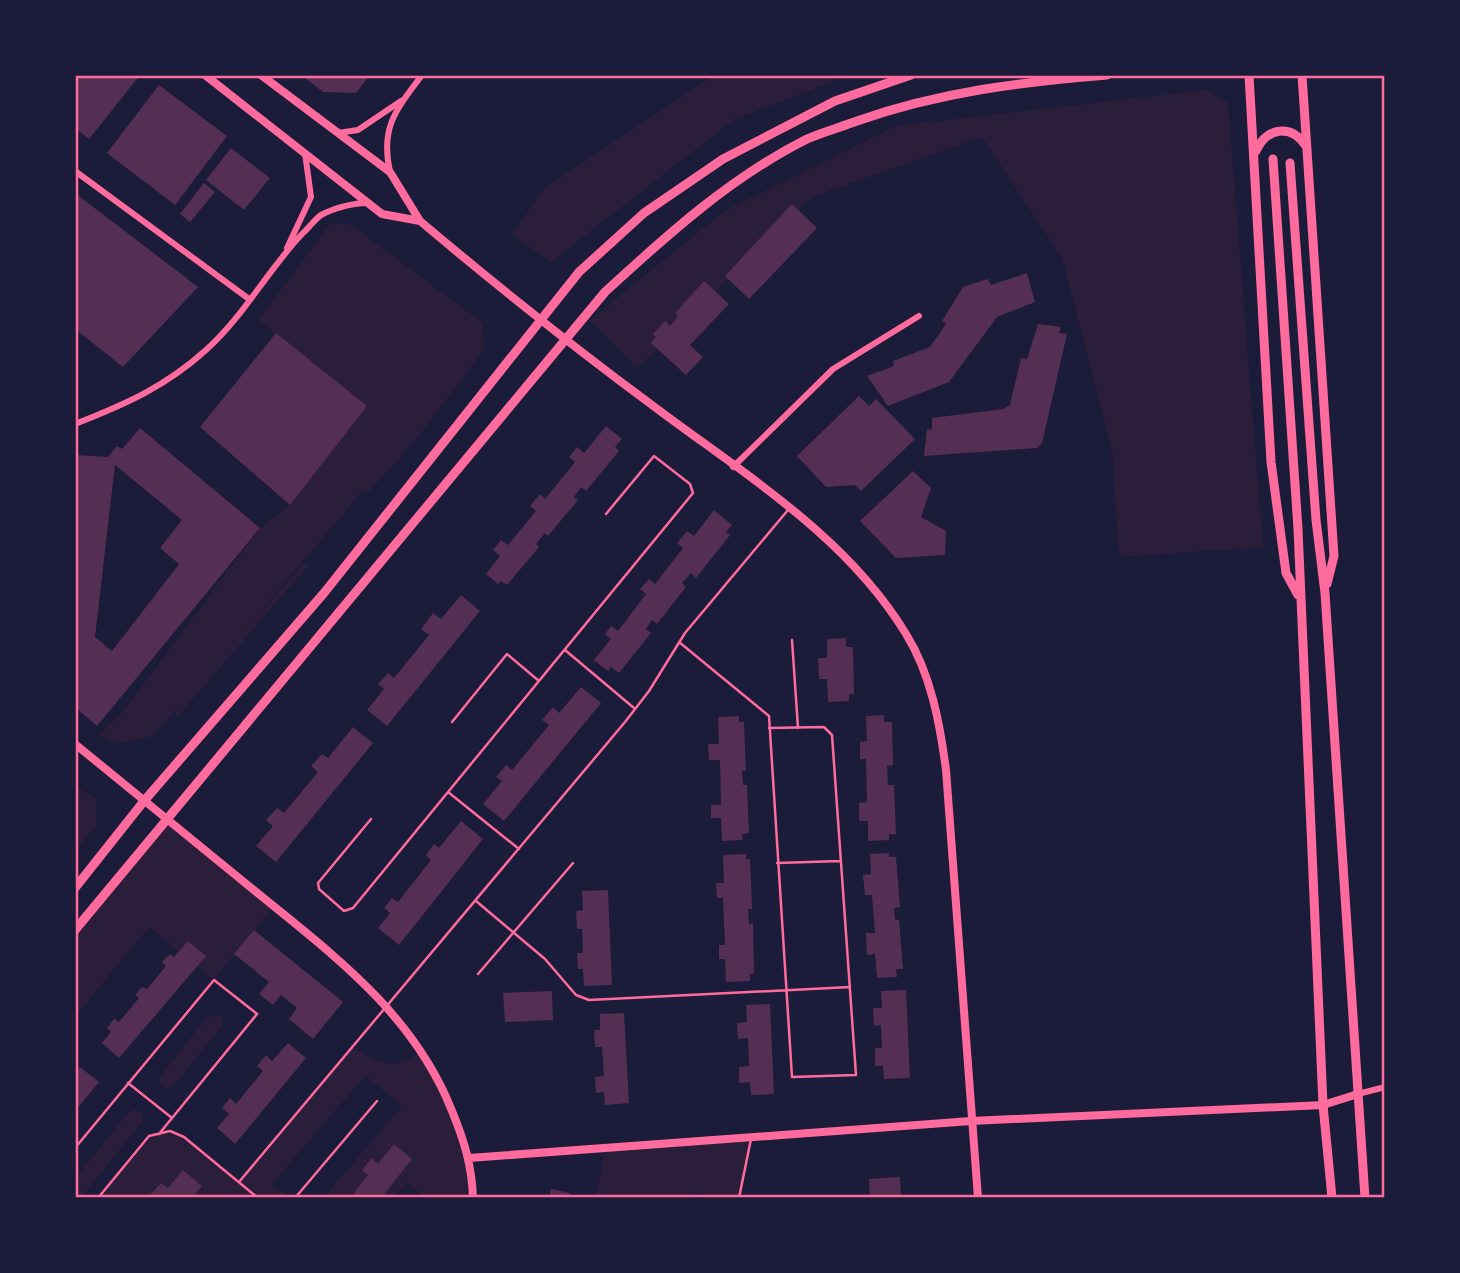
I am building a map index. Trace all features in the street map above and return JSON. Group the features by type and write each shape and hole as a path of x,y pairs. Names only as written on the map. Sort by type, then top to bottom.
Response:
{"main road":[{"path":"75,888 144,801 324,593 579,272 612,240 692,179 783,125 835,101 911,75"},
{"path":"75,930 605,292 674,229 744,176 808,139 918,101 998,85 1107,75"},
{"path":"1249,75 1271,462 1286,573 1298,596"},
{"path":"1302,75 1334,556 1325,593"},
{"path":"1254,155 1259,144 1274,131 1292,132 1307,147"},
{"path":"1273,159 1298,529 1298,596 1323,1105 1332,1198"},
{"path":"1290,163 1316,520 1325,593 1365,1198"}],"street":[{"path":"205,75 382,214 420,221"},
{"path":"261,75 390,172"},
{"path":"422,75 389,123 384,146 390,172 420,221 539,321 790,508 855,568 885,602 907,635 931,695 940,728 946,770 978,1198"},
{"path":"338,133 358,130 405,97"},
{"path":"285,253 311,197 304,153"},
{"path":"75,171 249,299"},
{"path":"75,424 135,401 174,377 209,348 285,253 321,216 355,203 368,203"},
{"path":"733,467 833,369 919,316"},
{"path":"75,744 329,953 388,1006 422,1051 443,1087 469,1158 473,1198"},
{"path":"469,1158 971,1121 1323,1105 1385,1087"}],"lane":[{"path":"371,819 318,883 319,890 344,911 353,908 693,494 690,484 654,456 606,513"},
{"path":"239,1182 635,709 679,642 790,508"},
{"path":"792,640 798,727"},
{"path":"679,642 769,716 769,728 785,990 792,1077 856,1075 832,735 824,727 769,728"},
{"path":"565,650 635,709"},
{"path":"452,722 507,654 539,681"},
{"path":"448,792 519,849"},
{"path":"777,863 841,861"},
{"path":"478,974 573,863"},
{"path":"475,901 556,970 576,995 589,1000 851,987"},
{"path":"75,1148 214,979 257,1014 159,1134"},
{"path":"128,1083 172,1118"},
{"path":"295,1198 377,1101"},
{"path":"97,1198 149,1136 170,1131 184,1138 258,1198"},
{"path":"739,1198 752,1138"}],"shaded area":[{"path":"714,75 850,75 735,119 551,262 512,235 544,188"},
{"path":"1206,90 1228,103 1263,547 1119,557 1112,450 1062,258 982,137 812,197 637,368 590,320 724,211 896,126"},
{"path":"330,224 350,224 483,323 484,350 418,437 368,493 362,492 236,640 303,564 308,562 307,567 180,714 176,715 176,710 153,736 116,744 100,735 124,710 260,528 290,505 366,406 258,320"},
{"path":"75,786 96,798 96,826 75,852"},
{"path":"166,820 273,907 214,980 149,927 75,1017 75,931"},
{"path":"217,1014 224,1019 222,1027 174,1085 166,1089 158,1083 161,1075 206,1018"},
{"path":"353,1047 372,1059 387,1064 402,1062 422,1051 456,1120 473,1198 426,1198 407,1182 393,1198 323,1198 402,1106 365,1076 272,1184 289,1198 192,1198 202,1186 183,1171 168,1188 160,1183 151,1194 154,1198 98,1198 136,1151 150,1139 162,1134 175,1136 191,1144 239,1182"},
{"path":"136,1109 142,1114 143,1121 81,1198 75,1198 75,1178 130,1111"},
{"path":"752,1138 739,1198 693,1194 692,1198 596,1198 605,1148"}],"building":[{"path":"75,75 140,75 89,139 75,128"},
{"path":"301,75 370,75 356,93 323,92"},
{"path":"159,85 227,136 175,205 107,153"},
{"path":"231,148 270,178 244,210 206,180"},
{"path":"204,183 215,192 190,222 180,214"},
{"path":"75,193 198,287 123,367 75,329"},
{"path":"792,204 817,228 749,299 725,276"},
{"path":"1027,273 1035,302 997,317 949,382 888,406 867,376 894,366 893,361 930,347 946,324 942,321 963,287 988,279 991,285"},
{"path":"704,281 729,304 690,345 703,357 686,375 651,343 656,337 653,334 665,321 670,326 678,316 675,313"},
{"path":"1038,324 1061,327 1059,333 1067,334 1042,443 1037,448 924,456 927,429 932,430 932,418 1003,409 1010,405 1021,358 1027,359"},
{"path":"276,333 367,406 290,505 200,427"},
{"path":"859,396 869,406 876,399 915,439 861,491 855,485 826,487 797,456"},
{"path":"606,426 622,439 615,447 619,451 586,491 581,487 574,497 578,500 548,536 545,533 536,544 539,547 507,585 501,581 498,584 486,574 500,556 493,550 501,540 508,545 536,511 530,506 540,494 545,499 575,462 569,457 577,447 584,453"},
{"path":"140,428 260,528 97,726 75,707 75,455 108,457 117,446 122,449","holes":["115,465 182,520 160,548 179,564 112,651 95,637"]},
{"path":"913,471 931,488 921,517 946,531 945,555 896,558 860,521"},
{"path":"714,510 732,525 726,532 730,535 696,578 691,573 682,583 686,587 657,624 652,620 646,629 651,633 619,673 611,667 608,671 594,660 611,639 605,634 611,626 618,631 646,594 640,589 649,579 655,584 683,548 677,543 687,531 694,536"},
{"path":"461,595 480,611 387,726 367,710 384,689 378,684 388,673 394,678 429,635 421,629 433,613 441,619"},
{"path":"846,638 846,647 853,647 854,694 849,694 849,701 828,702 827,679 819,679 818,658 827,658 827,639"},
{"path":"581,687 601,703 504,821 483,804 502,781 496,777 506,765 512,770 549,725 542,720 553,707 559,713"},
{"path":"884,715 884,722 892,722 893,765 887,766 888,785 894,785 896,834 889,834 889,840 868,841 868,821 859,821 859,803 867,802 866,759 860,759 860,742 867,741 866,716"},
{"path":"739,716 739,722 744,722 746,771 742,771 743,785 747,785 749,833 742,834 743,840 722,841 721,818 711,818 711,805 721,805 720,760 709,760 708,744 719,744 718,717"},
{"path":"353,727 373,743 276,862 256,846 273,826 266,820 277,808 284,813 318,772 311,766 322,754 328,758"},
{"path":"461,821 483,839 399,945 378,928 390,913 384,908 392,898 398,902 431,860 426,855 434,844 439,848"},
{"path":"889,853 889,857 896,857 900,907 894,908 895,920 899,920 903,969 896,969 897,977 877,978 875,954 867,955 866,933 875,933 872,895 865,895 863,875 871,874 870,854"},
{"path":"746,854 746,859 750,859 752,909 748,909 749,924 753,923 754,974 750,974 750,981 726,982 725,959 719,959 719,945 725,945 723,898 717,898 716,883 724,883 723,855"},
{"path":"608,890 612,985 584,986 583,969 578,969 577,953 583,953 582,929 577,929 576,911 583,910 582,891"},
{"path":"254,930 343,1002 313,1039 289,1019 297,1008 281,995 273,1005 259,994 269,982 234,954"},
{"path":"188,941 206,956 119,1058 102,1043 111,1032 107,1028 114,1019 119,1022 139,998 135,995 142,987 147,989 166,966 162,962 170,954 174,957"},
{"path":"906,990 910,1078 884,1079 883,1066 875,1066 875,1048 882,1048 881,1025 874,1026 873,1008 882,1008 881,991"},
{"path":"552,991 553,1020 505,1022 503,993"},
{"path":"770,1004 774,1094 751,1095 750,1082 739,1083 739,1067 749,1066 748,1038 738,1039 737,1023 747,1022 746,1005"},
{"path":"624,1013 629,1103 605,1105 604,1092 596,1093 595,1077 604,1076 602,1047 595,1047 594,1030 600,1030 600,1014"},
{"path":"288,1043 306,1058 235,1144 217,1128 229,1114 222,1108 230,1098 236,1104 263,1071 257,1066 266,1055 272,1061"},
{"path":"80,1067 99,1082 75,1111 75,1073"},
{"path":"394,1144 412,1159 381,1198 350,1198 368,1175 362,1170 372,1158 378,1164"},
{"path":"183,1170 202,1186 192,1198 154,1198 150,1195 161,1183 168,1188"},
{"path":"900,1177 901,1198 870,1198 869,1179"},
{"path":"551,1189 570,1193 569,1198 549,1198"}]}
